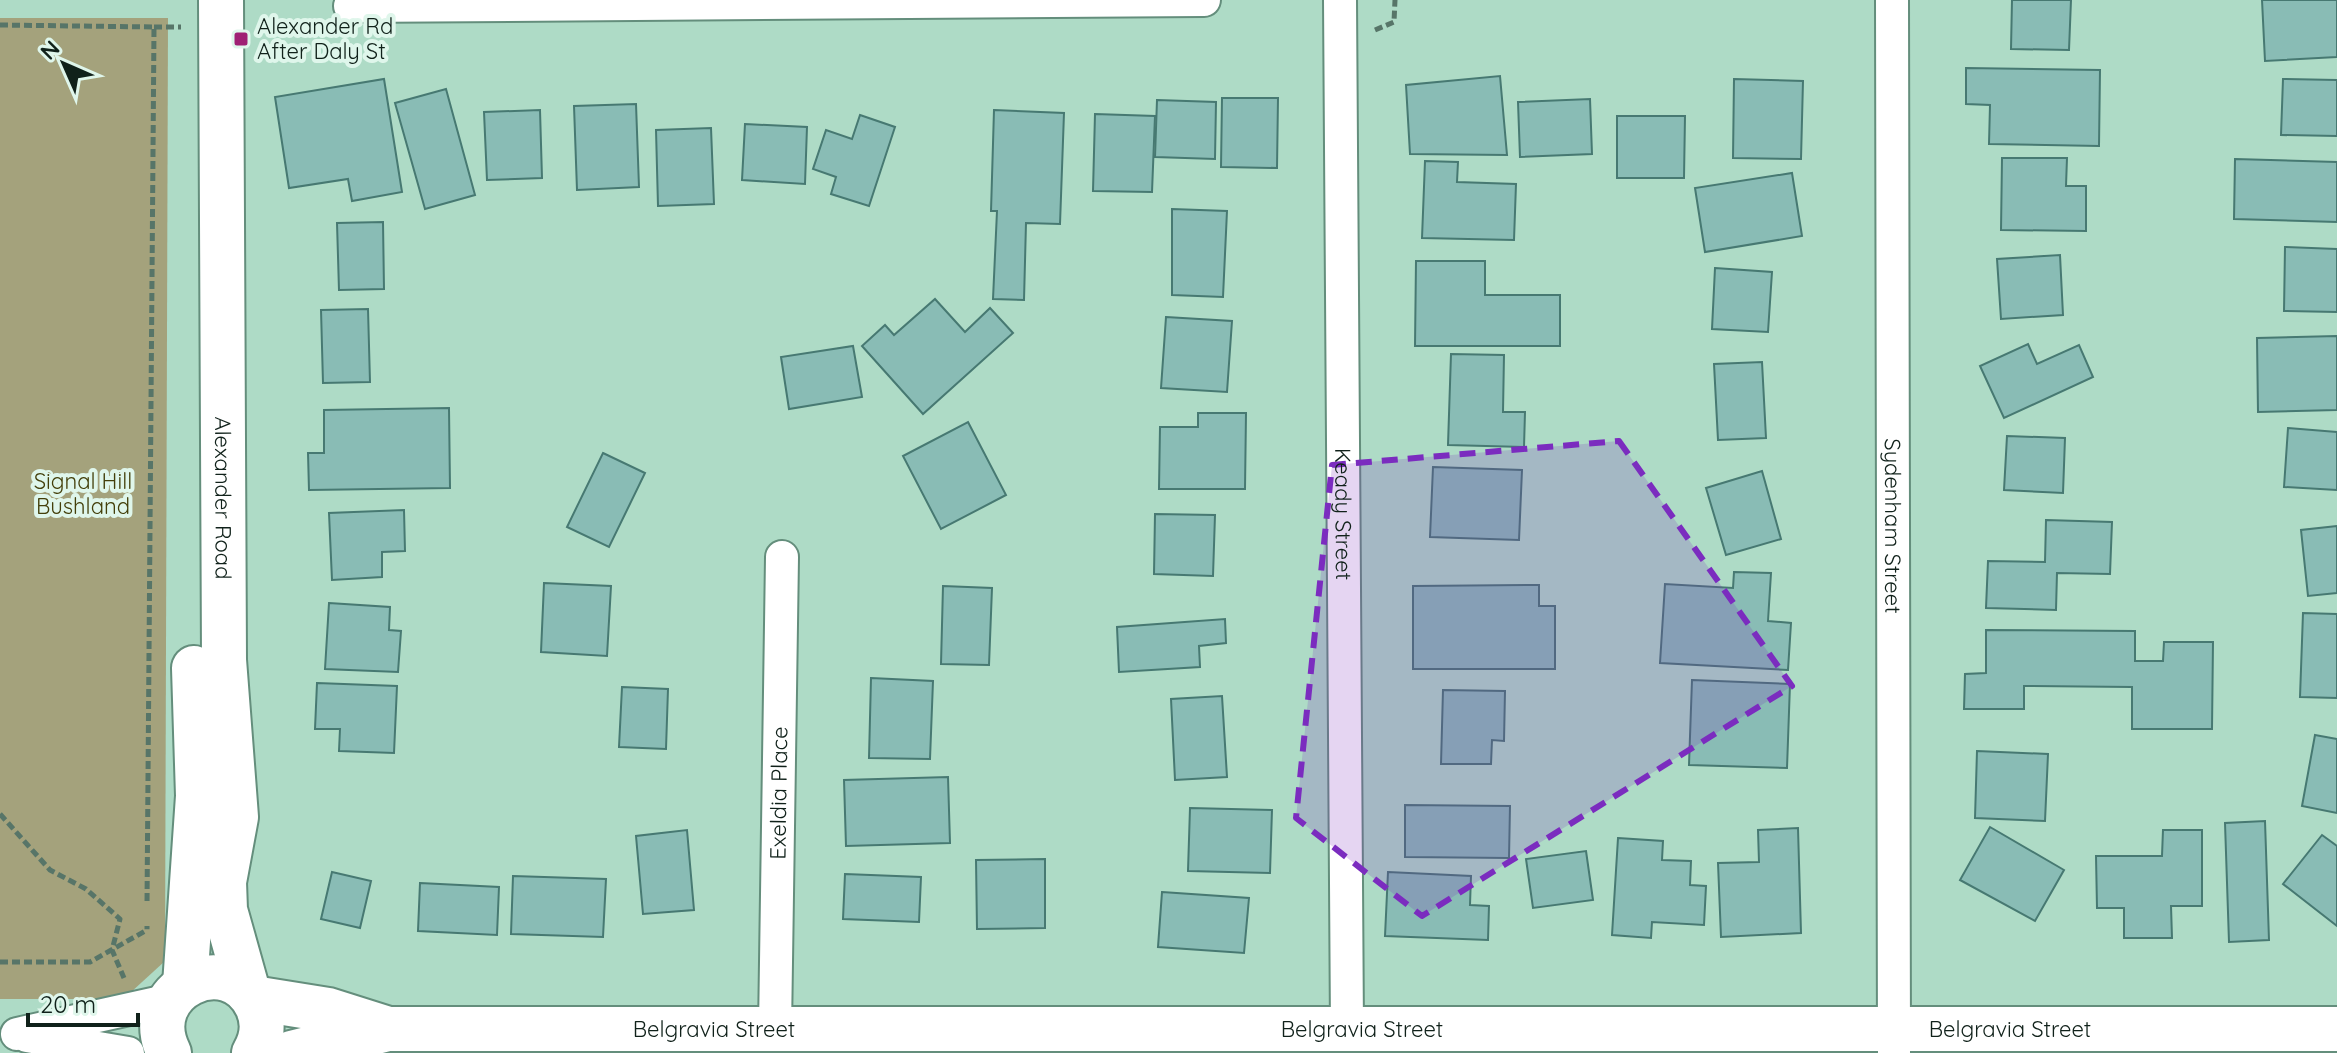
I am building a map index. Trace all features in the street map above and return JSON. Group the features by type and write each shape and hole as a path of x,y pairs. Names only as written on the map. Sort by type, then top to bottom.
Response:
{"street":[{"path":"350,6 1204,0"},
{"name":"Keady Street","path":"1340,0 1347,1029"},
{"name":"Sydenham Street","path":"1892,0 1894,1042"},
{"name":"Alexander Road","path":"169,1053 161,1028 162,993 198,796 194,665 190,14"},
{"name":"Alexander Road","path":"190,14 226,718 236,804 232,851 224,882 225,910 263,1030 254,1053"},
{"name":"Exeldia Place","path":"775,1029 782,557"},
{"name":"Belgravia Street","path":"162,993 218,977 233,981 251,995 328,1010 388,1029"},
{"path":"8,1034 162,993"},
{"name":"Belgravia Street","path":"291,1053 388,1029 1347,1029 1894,1042 2337,1029"},
{"path":"8,1034 128,1053"}],"path":[{"path":"0,25 190,14 147,930 90,962 0,962"},
{"path":"0,814 50,870 86,889 120,919 112,950"},
{"path":"112,950 162,993"}],"highlighted area":[{"path":"1619,441 1792,686 1422,916 1296,818 1332,465"}],"green space":[{"name":"Signal Hill Bushland","path":"0,18 168,18 165,961 130,993 95,999 0,999"}],"building":[{"path":"2012,0 2071,0 2069,50 2011,49"},
{"path":"2262,0 2337,0 2337,57 2265,61"},
{"path":"1966,68 2100,70 2099,146 1989,144 1990,105 1966,104"},
{"path":"1500,76 1507,155 1410,154 1406,85"},
{"path":"384,79 402,192 352,201 348,179 289,188 275,97"},
{"path":"1734,79 1803,81 1801,159 1733,158"},
{"path":"2283,79 2337,80 2337,136 2281,135"},
{"path":"446,89 475,195 425,209 395,103"},
{"path":"1222,98 1278,98 1277,168 1221,167"},
{"path":"1590,99 1592,154 1520,157 1518,102"},
{"path":"1157,100 1216,102 1215,159 1155,157"},
{"path":"636,104 639,187 577,190 574,106"},
{"path":"540,110 542,178 487,180 484,112"},
{"path":"994,110 1064,113 1060,224 1026,223 1024,300 993,299 997,211 991,211"},
{"path":"1095,114 1155,116 1152,192 1093,191"},
{"path":"860,115 895,127 869,206 831,194 836,177 813,169 826,130 852,139"},
{"path":"1617,116 1685,116 1684,178 1617,178"},
{"path":"745,124 807,127 805,184 742,180"},
{"path":"711,128 714,204 658,206 656,130"},
{"path":"2002,158 2067,158 2066,186 2086,186 2086,231 2001,230"},
{"path":"2235,159 2337,162 2337,222 2234,219"},
{"path":"1425,161 1458,162 1457,182 1516,184 1514,240 1422,238"},
{"path":"1792,173 1802,236 1705,252 1695,188"},
{"path":"1172,209 1227,211 1223,297 1172,295"},
{"path":"383,222 384,289 339,290 337,223"},
{"path":"2285,247 2337,249 2337,312 2284,311"},
{"path":"2060,255 2063,315 2001,319 1997,259"},
{"path":"1416,261 1485,261 1485,295 1560,295 1560,346 1415,346"},
{"path":"1715,268 1772,272 1768,332 1712,329"},
{"path":"935,299 965,332 990,308 1013,333 923,414 862,346 885,325 894,335"},
{"path":"368,309 370,382 323,383 321,310"},
{"path":"1166,317 1232,321 1227,392 1161,388"},
{"path":"2337,336 2337,410 2258,412 2257,338"},
{"path":"2028,344 2037,364 2079,345 2093,377 2004,418 1980,366"},
{"path":"853,346 862,397 789,409 781,357"},
{"path":"1451,354 1504,355 1503,412 1525,412 1524,447 1448,445"},
{"path":"1762,362 1766,438 1718,440 1714,364"},
{"path":"449,408 450,488 309,490 308,453 324,453 324,410"},
{"path":"1198,413 1246,413 1245,489 1159,489 1160,427 1198,427"},
{"path":"968,422 1006,495 941,529 903,456"},
{"path":"2288,428 2337,432 2337,490 2284,487"},
{"path":"2007,436 2065,438 2063,493 2004,490"},
{"path":"603,453 645,473 609,547 567,527"},
{"path":"1433,467 1522,470 1519,540 1430,537"},
{"path":"1762,471 1781,539 1726,555 1706,488"},
{"path":"404,510 405,551 382,552 382,577 332,580 329,513"},
{"path":"1155,514 1215,515 1213,576 1154,574"},
{"path":"2046,520 2112,522 2110,574 2057,573 2056,610 1986,608 1988,561 2045,562"},
{"path":"2337,526 2337,593 2308,596 2301,530"},
{"path":"1734,572 1771,573 1768,621 1791,623 1788,670 1660,663 1665,584 1733,588"},
{"path":"544,583 611,586 607,656 541,652"},
{"path":"1539,585 1539,606 1555,606 1555,669 1413,669 1413,586"},
{"path":"943,586 992,588 989,665 941,664"},
{"path":"329,603 390,607 389,630 401,631 398,672 325,669"},
{"path":"2303,613 2337,614 2337,698 2300,697"},
{"path":"1225,619 1226,643 1199,646 1200,667 1119,672 1117,627"},
{"path":"1986,630 2135,631 2135,661 2163,661 2164,642 2213,642 2212,729 2132,729 2132,687 2024,686 2024,709 1964,709 1965,674 1986,673"},
{"path":"871,678 933,681 930,759 869,758"},
{"path":"1692,680 1790,684 1787,768 1689,765"},
{"path":"317,683 397,686 394,753 339,751 340,729 315,729"},
{"path":"622,687 668,689 666,749 619,747"},
{"path":"1443,690 1505,691 1504,741 1492,740 1491,764 1441,764"},
{"path":"1222,696 1227,777 1175,780 1171,699"},
{"path":"2315,735 2337,739 2337,813 2302,806"},
{"path":"1977,751 2048,754 2045,821 1975,818"},
{"path":"948,777 950,843 846,846 844,780"},
{"path":"1405,805 1510,806 1509,858 1405,857"},
{"path":"1190,808 1272,810 1270,873 1188,871"},
{"path":"2265,821 2269,940 2229,942 2225,823"},
{"path":"1990,827 2064,870 2035,921 1960,880"},
{"path":"1798,828 1801,933 1721,937 1718,863 1759,862 1758,830"},
{"path":"687,830 694,910 643,914 636,836"},
{"path":"2163,830 2202,830 2202,906 2171,906 2172,938 2124,938 2124,908 2097,908 2096,856 2162,856"},
{"path":"2322,835 2337,846 2337,926 2283,884"},
{"path":"1618,838 1663,841 1662,860 1691,861 1690,885 1706,886 1704,925 1652,922 1651,938 1612,935"},
{"path":"1586,851 1593,900 1533,908 1526,859"},
{"path":"1045,859 1045,928 977,929 976,860"},
{"path":"332,872 371,881 360,928 321,919"},
{"path":"1388,872 1471,876 1470,905 1489,906 1488,940 1385,936"},
{"path":"845,874 921,877 919,922 843,919"},
{"path":"513,876 606,879 603,937 511,934"},
{"path":"420,883 499,887 497,935 418,931"},
{"path":"1162,892 1249,898 1244,953 1158,947"}],"place":[{"name":"Alexander Rd After Daly St","path":"241,39"}]}
